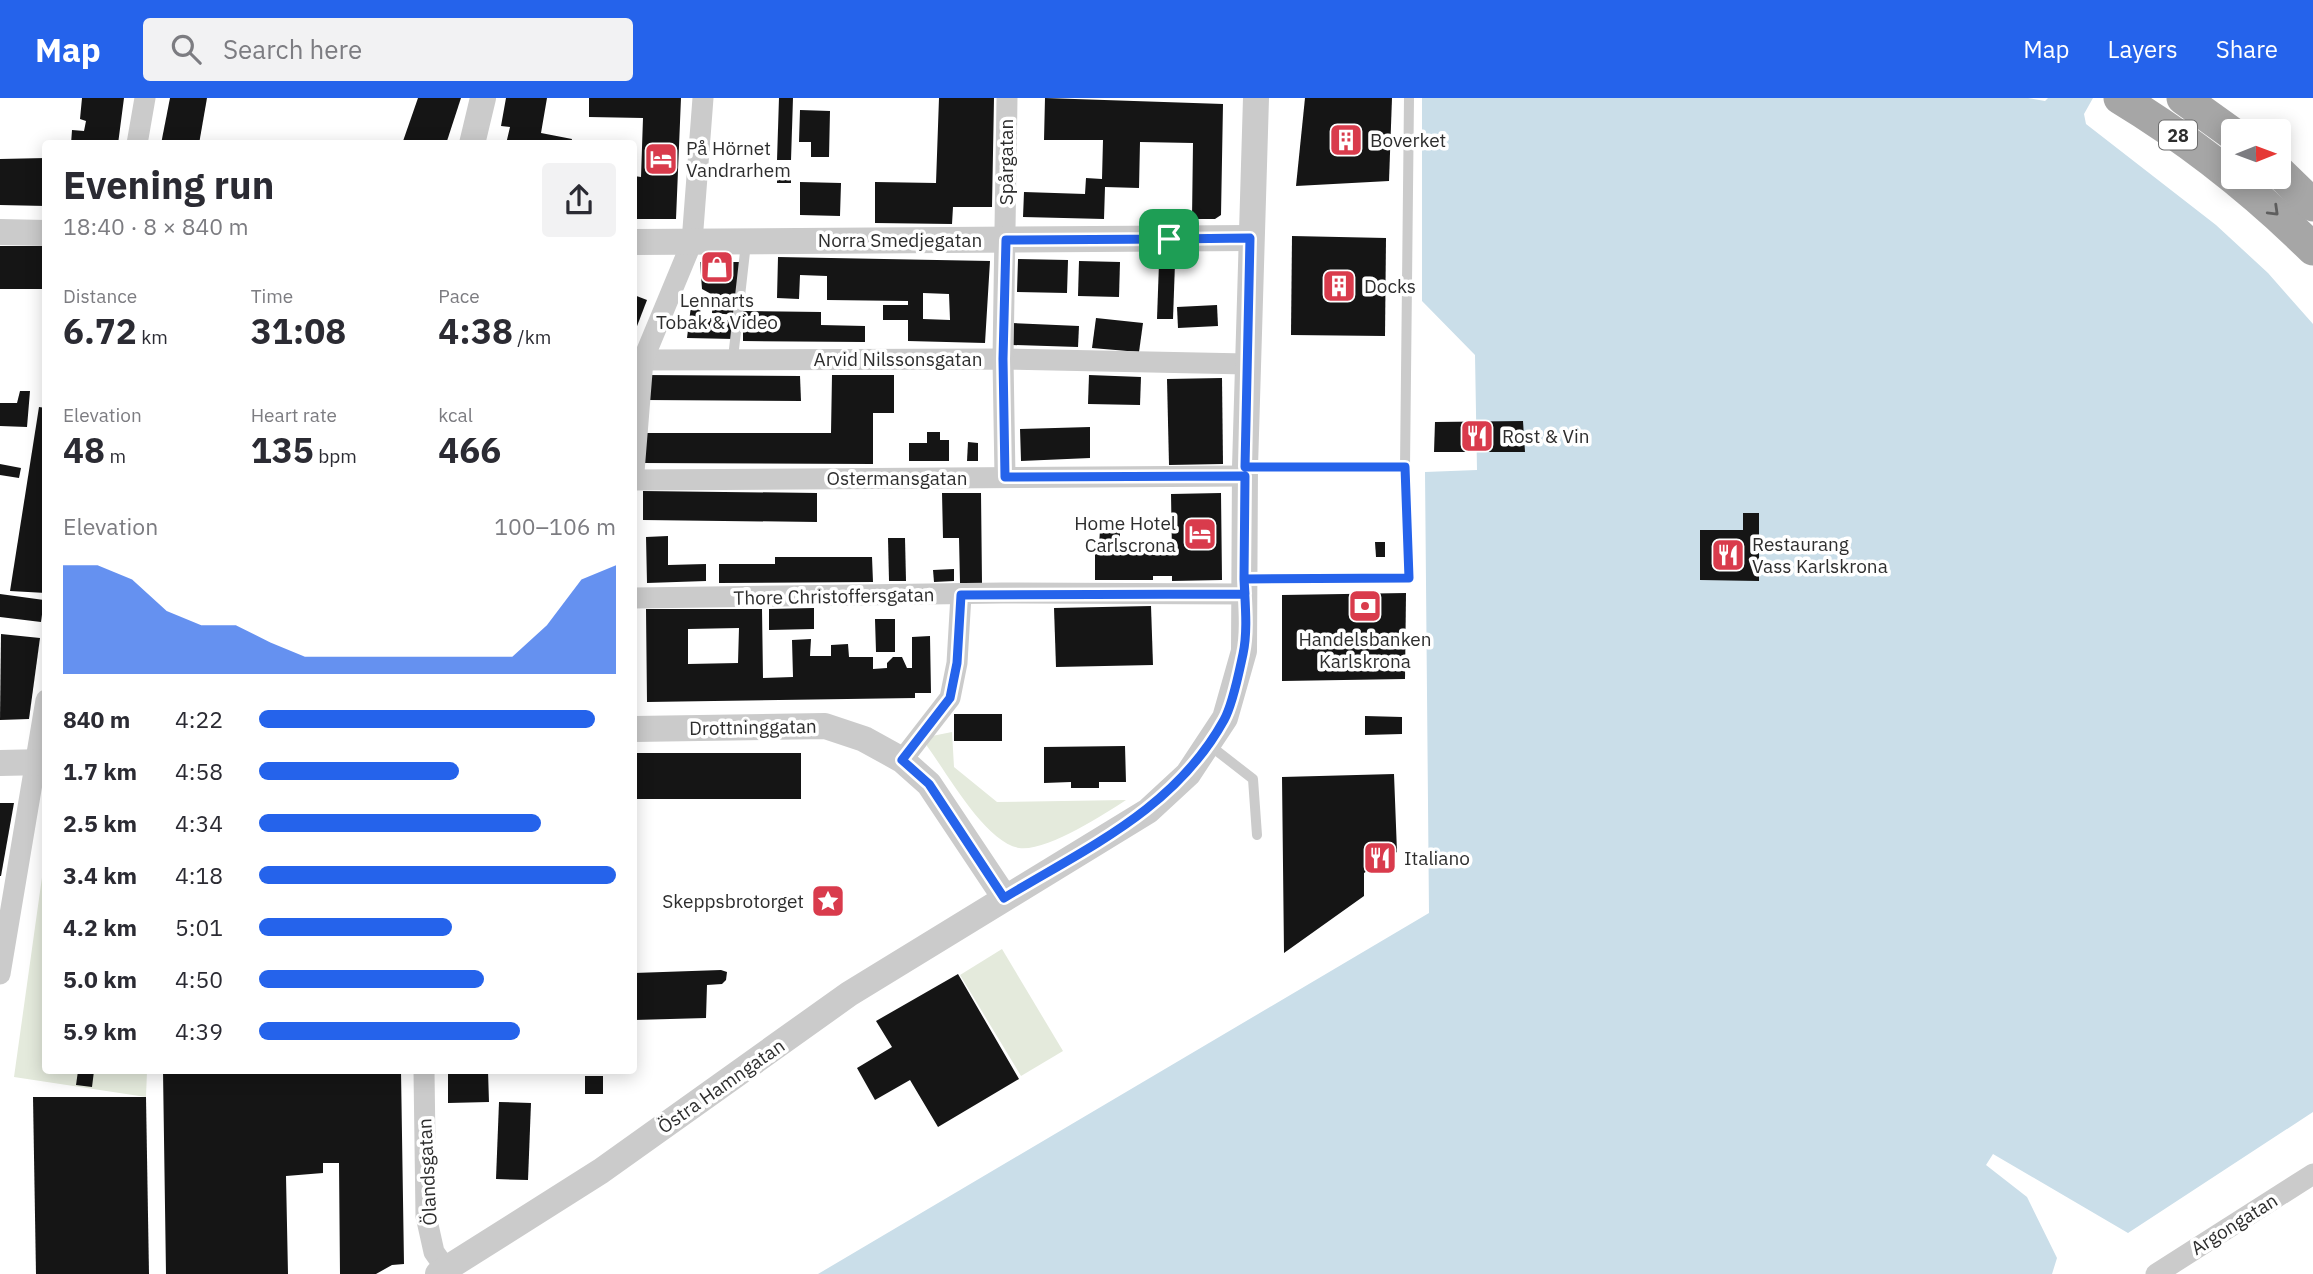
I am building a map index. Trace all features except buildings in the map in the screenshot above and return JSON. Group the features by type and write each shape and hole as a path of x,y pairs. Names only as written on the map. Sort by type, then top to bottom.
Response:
{"main road":[{"name":"28","path":"2119,98 2205,155 2269,205 2313,249"},
{"name":"28","path":"2183,98 2221,125"},
{"path":"2291,184 2313,205"}],"street":[{"path":"138,140 145,98"},
{"path":"473,140 483,98"},
{"path":"637,388 638,360 692,242 703,98"},
{"name":"Spårgatan","path":"1005,477 1003,359 1007,98"},
{"name":"Östra Hamngatan","path":"442,1272 601,1171 849,994 1148,811 1188,774 1226,718 1244,651 1247,364 1256,98"},
{"path":"0,233 42,233"},
{"name":"Norra Smedjegatan","path":"637,242 1250,238"},
{"name":"Arvid Nilssonsgatan","path":"638,360 1003,359 1247,364"},
{"name":"Ostermansgatan","path":"637,480 1005,477 1245,471"},
{"name":"Thore Christoffersgatan","path":"637,598 961,595 1244,587"},
{"path":"902,760 950,698 957,663 961,595"},
{"name":"Drottninggatan","path":"637,729 825,726 864,740 902,760 929,784 1004,898"},
{"path":"0,974 42,741"},
{"path":"0,763 40,762"},
{"name":"Ölandsgatan","path":"424,1074 426,1216 442,1272"},
{"name":"Argongatan","path":"2156,1274 2313,1174"}],"lane":[{"path":"1244,587 1409,578 1405,467 1409,98"},
{"path":"733,358 746,241"},
{"path":"1245,471 1405,467"},
{"path":"1208,743 1253,779 1257,835"}],"shaded area":[{"path":"952,732 954,767 997,802 1126,800 1059,839 1030,848 1019,848 1006,843 980,820 927,746 927,737"},
{"path":"42,877 42,1074 147,1074 146,1097 14,1077"},
{"path":"1002,949 1063,1051 1021,1076 960,975"}],"water":[{"path":"1422,98 2028,98 2045,101 2048,98 2093,98 2084,114 2086,124 2216,225 2268,273 2313,324 2313,1112 2128,1233 1993,1154 1986,1165 2027,1197 2057,1258 2052,1274 818,1274 1429,913 1425,472 1477,470 1475,355 1422,301"}],"place":[{"name":"Boverket","path":"1346,140"},
{"name":"På Hörnet Vandrarhem","path":"661,159"},
{"name":"Lennarts Tobak & Video","path":"717,267"},
{"name":"Docks","path":"1339,286"},
{"name":"Rost & Vin","path":"1477,436"},
{"name":"Home Hotel Carlscrona","path":"1200,534"},
{"name":"Restaurang Vass Karlskrona","path":"1728,555"},
{"name":"Handelsbanken Karlskrona","path":"1365,606"},
{"name":"Italiano","path":"1380,858"},
{"name":"Skeppsbrotorget","path":"828,901"}],"route":[{"path":"1169,239 1006,240 1003,359 1005,477 1245,476 1244,579 1245,594 961,595 957,663 950,698 902,760 929,784 1004,898 1148,811 1188,774 1226,718 1244,651 1245,594 1244,579 1409,578 1405,467 1245,467 1250,238 1169,239"}]}
